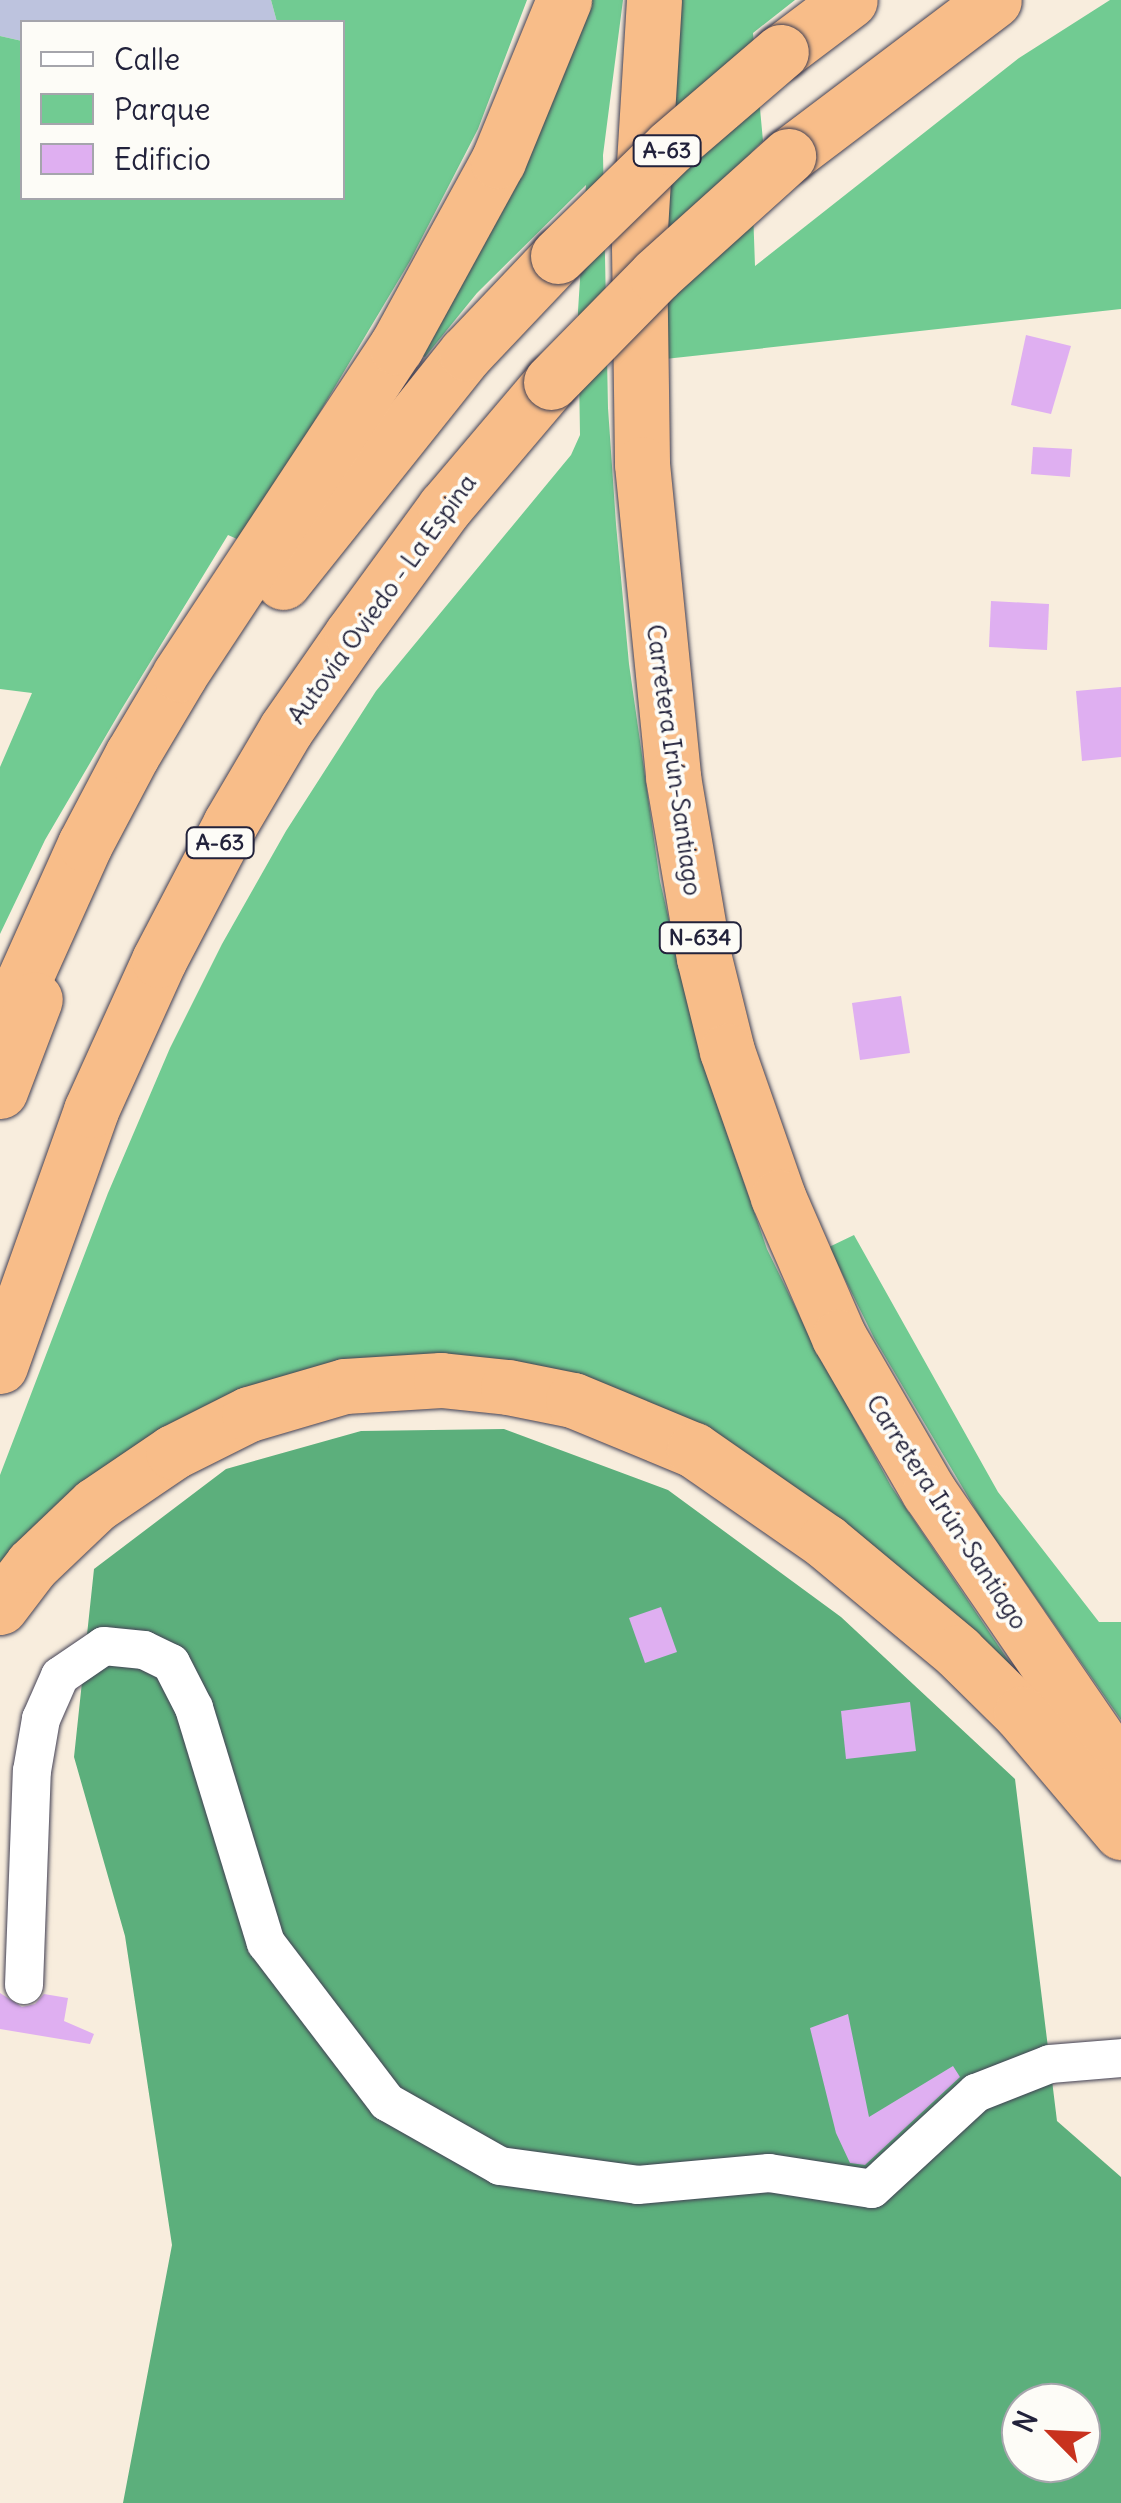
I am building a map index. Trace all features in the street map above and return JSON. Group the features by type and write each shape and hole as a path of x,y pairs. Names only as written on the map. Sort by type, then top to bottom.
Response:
{"highway":[{"path":"0,1033 85,844 132,755 180,674 396,347 489,178 564,0"},
{"name":"Carretera Irún-Santiago","path":"654,0 639,246 642,464 673,777 704,958 727,1051 778,1197 839,1337 930,1492 1121,1772"},
{"name":"A-63","path":"0,1091 32,1007 193,712 326,524 466,353 558,256 670,148 781,52 850,0"},
{"name":"Autovía Oviedo - La Espina","path":"0,1366 91,1110 159,960 230,824 286,729 376,602 446,507 551,382 656,276 788,156 994,0"},
{"path":"0,1607 32,1564 95,1505 173,1452 248,1414 345,1386 441,1380 508,1387 573,1400 694,1450 825,1540 958,1652 1021,1714 1121,1832"}],"street":[{"path":"24,1984 32,1771 41,1719 60,1676 104,1646 144,1650 171,1664 194,1708 266,1943 387,2102 500,2166 638,2185 769,2173 872,2189 976,2093 1050,2064 1121,2058"}],"shaded area":[{"path":"0,0 271,0 276,20 20,20 20,41 0,36"}],"green space":[{"path":"271,0 527,0 478,129 410,261 286,469 237,539 228,535 121,710 45,840 0,934 0,767 32,693 0,689 0,36 20,41 20,200 345,200 345,20 276,20"},
{"path":"585,0 623,0 603,155 608,408 616,524 629,664 660,881 702,1061 767,1249 807,1331 891,1486 1035,1700 769,1477 343,1370 0,1575 0,1475 108,1193 170,1048 222,944 286,831 376,691 571,455 580,435 578,311 586,185 477,293 425,357 421,355"},
{"path":"680,0 795,0 753,33 763,141 751,153 755,266 1019,58 1110,0 1121,0 1121,309 665,359 672,97"},
{"path":"854,1235 998,1492 1099,1622 1121,1622 1121,1720 983,1522 874,1338 829,1247"},
{"path":"504,1429 668,1490 841,1617 1015,1779 1057,2121 1121,2177 1121,2503 123,2503 172,2245 125,1936 74,1757 94,1569 226,1469 361,1431"}],"building":[{"path":"1026,335 1071,346 1051,414 1011,405"},
{"path":"1033,447 1072,449 1070,477 1031,474"},
{"path":"991,601 1049,604 1047,650 989,647"},
{"path":"1121,687 1121,757 1082,761 1076,691"},
{"path":"901,996 910,1053 860,1060 852,1003"},
{"path":"661,1607 677,1652 645,1663 629,1618"},
{"path":"910,1702 916,1751 846,1759 841,1711"},
{"path":"0,1993 22,2007 35,2004 44,1994 68,1998 64,2021 94,2034 90,2044 0,2029"},
{"path":"848,2014 869,2117 953,2066 960,2077 865,2165 850,2163 836,2133 810,2028"}]}
